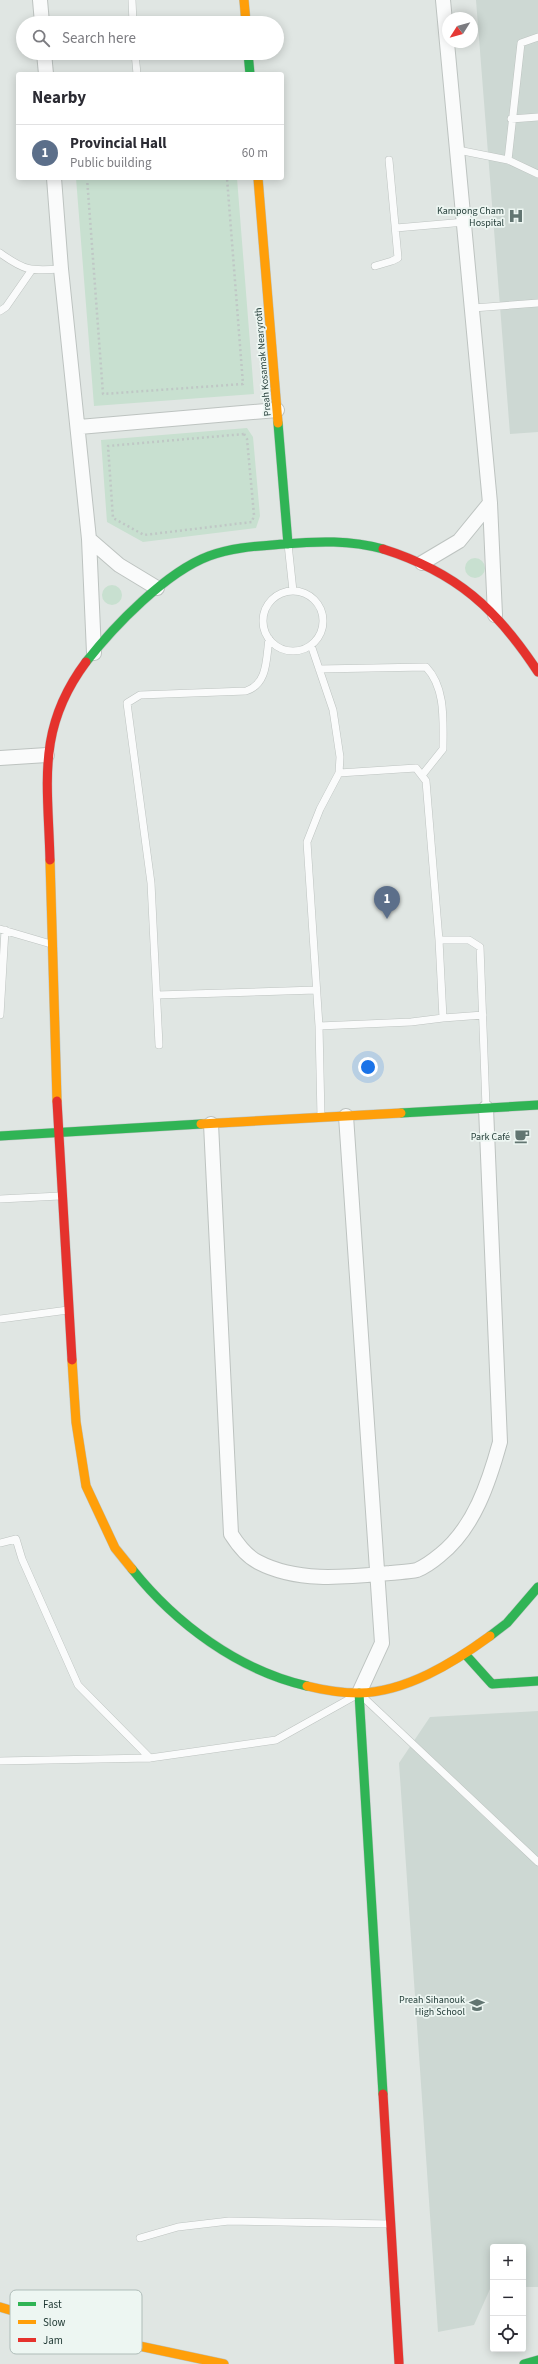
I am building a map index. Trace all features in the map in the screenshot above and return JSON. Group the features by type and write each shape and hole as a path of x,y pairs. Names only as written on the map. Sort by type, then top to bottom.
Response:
{"street":[{"path":"40,0 41,16"},
{"path":"244,0 245,16"},
{"path":"443,0 465,222 490,503 496,616"},
{"path":"45,60 46,72"},
{"path":"249,60 250,72"},
{"path":"54,180 61,270 79,427 89,539 94,653"},
{"name":"Preah Kosamak Nearyroth","path":"258,180 288,544"},
{"path":"79,427 277,410"},
{"path":"422,563 459,541 490,503"},
{"path":"89,539 119,565 157,588"},
{"path":"538,672 521,645 496,616 459,583 422,563 374,546 335,541 245,547 201,559 157,588 123,619 94,653 70,686 56,716 47,755 58,1132 76,1422 86,1486 115,1548 154,1595 198,1634 254,1668 290,1682 325,1690 359,1693 396,1687 465,1654 507,1623 538,1587"},
{"path":"0,758 47,755"},
{"path":"0,1136 538,1105"},
{"path":"211,1124 231,1534 241,1549 258,1562 292,1574 323,1577 378,1574 417,1570 440,1555 460,1536 479,1503 493,1468 500,1442 486,1108"},
{"path":"346,1116 382,1643 359,1693 390,2224 401,2363"},
{"path":"465,1654 492,1684 538,1681"},
{"path":"0,2307 10,2310"},
{"path":"142,2348 178,2357 224,2364"},
{"path":"524,2364 538,2360"}],"lane":[{"path":"132,0 133,16"},
{"path":"508,160 511,119 522,43 538,37"},
{"path":"135,60 136,72"},
{"path":"511,119 538,116"},
{"path":"458,150 508,160 538,174"},
{"path":"375,266 392,262 398,258 389,160"},
{"path":"396,228 465,222"},
{"path":"0,253 15,264 31,271 61,270"},
{"path":"0,311 6,307 31,271"},
{"path":"473,308 538,303"},
{"path":"288,544 293,591"},
{"path":"159,1045 151,883 127,703 140,695 246,691 253,689 263,679 269,639 263,621 268,603 279,594 293,591 310,596 322,612 322,630 311,645 302,650 284,650 269,639"},
{"path":"311,645 332,710 340,757 339,773 320,808 307,842 319,1026 321,1118"},
{"path":"318,668 426,667 436,677 441,694 443,749 423,774"},
{"path":"339,773 416,768 423,774 426,781 439,940 443,1018"},
{"path":"0,1015 3,929 52,945"},
{"path":"439,940 469,940 480,947 484,1015 486,1108"},
{"path":"157,995 316,990"},
{"path":"319,1026 411,1022 484,1015"},
{"path":"0,1199 63,1196"},
{"path":"0,1319 68,1310"},
{"path":"0,1543 16,1539 22,1559 78,1685 150,1758"},
{"path":"0,1761 150,1758 276,1740 359,1693 538,1862"},
{"path":"140,2238 178,2227 229,2221 390,2224"}],"path":[{"path":"86,180 103,394 243,384 227,180"},
{"path":"244,434 247,439 254,515 252,522 144,535 113,518 108,446 244,434"}],"shaded area":[{"name":"Kampong Cham Hospital","path":"476,0 538,0 538,432 510,434"},
{"name":"Preah Sihanouk High School","path":"538,1711 538,2287 526,2287 526,2244 490,2244 490,2289 474,2325 438,2332 399,1763 430,1717"}],"green space":[{"path":"76,180 237,180 254,394 94,406"},
{"path":"247,428 253,437 260,516 256,528 143,542 107,522 101,440"},
{"path":"475,558 482,561 485,568 482,575 475,578 468,575 465,568 468,561"},
{"path":"112,585 119,588 122,595 119,602 112,605 105,602 102,595 105,588"}],"traffic: fast":[{"path":"249,60 250,72"},
{"path":"278,423 288,544"},
{"path":"86,662 111,632 159,587 176,574 209,556 246,547 309,542 358,544 383,549"},
{"path":"401,1113 538,1105"},
{"path":"0,1136 201,1124"},
{"path":"132,1569 168,1608 210,1642 257,1669 281,1679 307,1686"},
{"path":"490,1636 507,1623 538,1587"},
{"path":"465,1654 492,1684 538,1681"},
{"path":"359,1693 383,2094"},
{"path":"524,2364 538,2360"}],"traffic: slow":[{"path":"244,0 245,16"},
{"path":"258,180 278,423"},
{"path":"50,860 57,1101"},
{"path":"201,1124 401,1113"},
{"path":"72,1360 76,1422 86,1486 115,1548 132,1569"},
{"path":"307,1686 333,1691 359,1693 394,1687 411,1682 445,1666 490,1636"},
{"path":"0,2307 10,2310"},
{"path":"142,2347 224,2364"}],"traffic: jam":[{"path":"383,549 409,558 432,569 453,581 472,596 490,611 507,629 538,672"},
{"path":"50,860 47,781 48,757 52,734 59,710 70,687 86,662"},
{"path":"57,1101 72,1360"},
{"path":"383,2094 399,2363"}],"place":[{"name":"Kampong Cham Hospital","path":"516,216"},
{"name":"Provincial Hall","path":"387,919"},
{"name":"Park Café","path":"522,1136"},
{"name":"Preah Sihanouk High School","path":"477,2005"}]}
